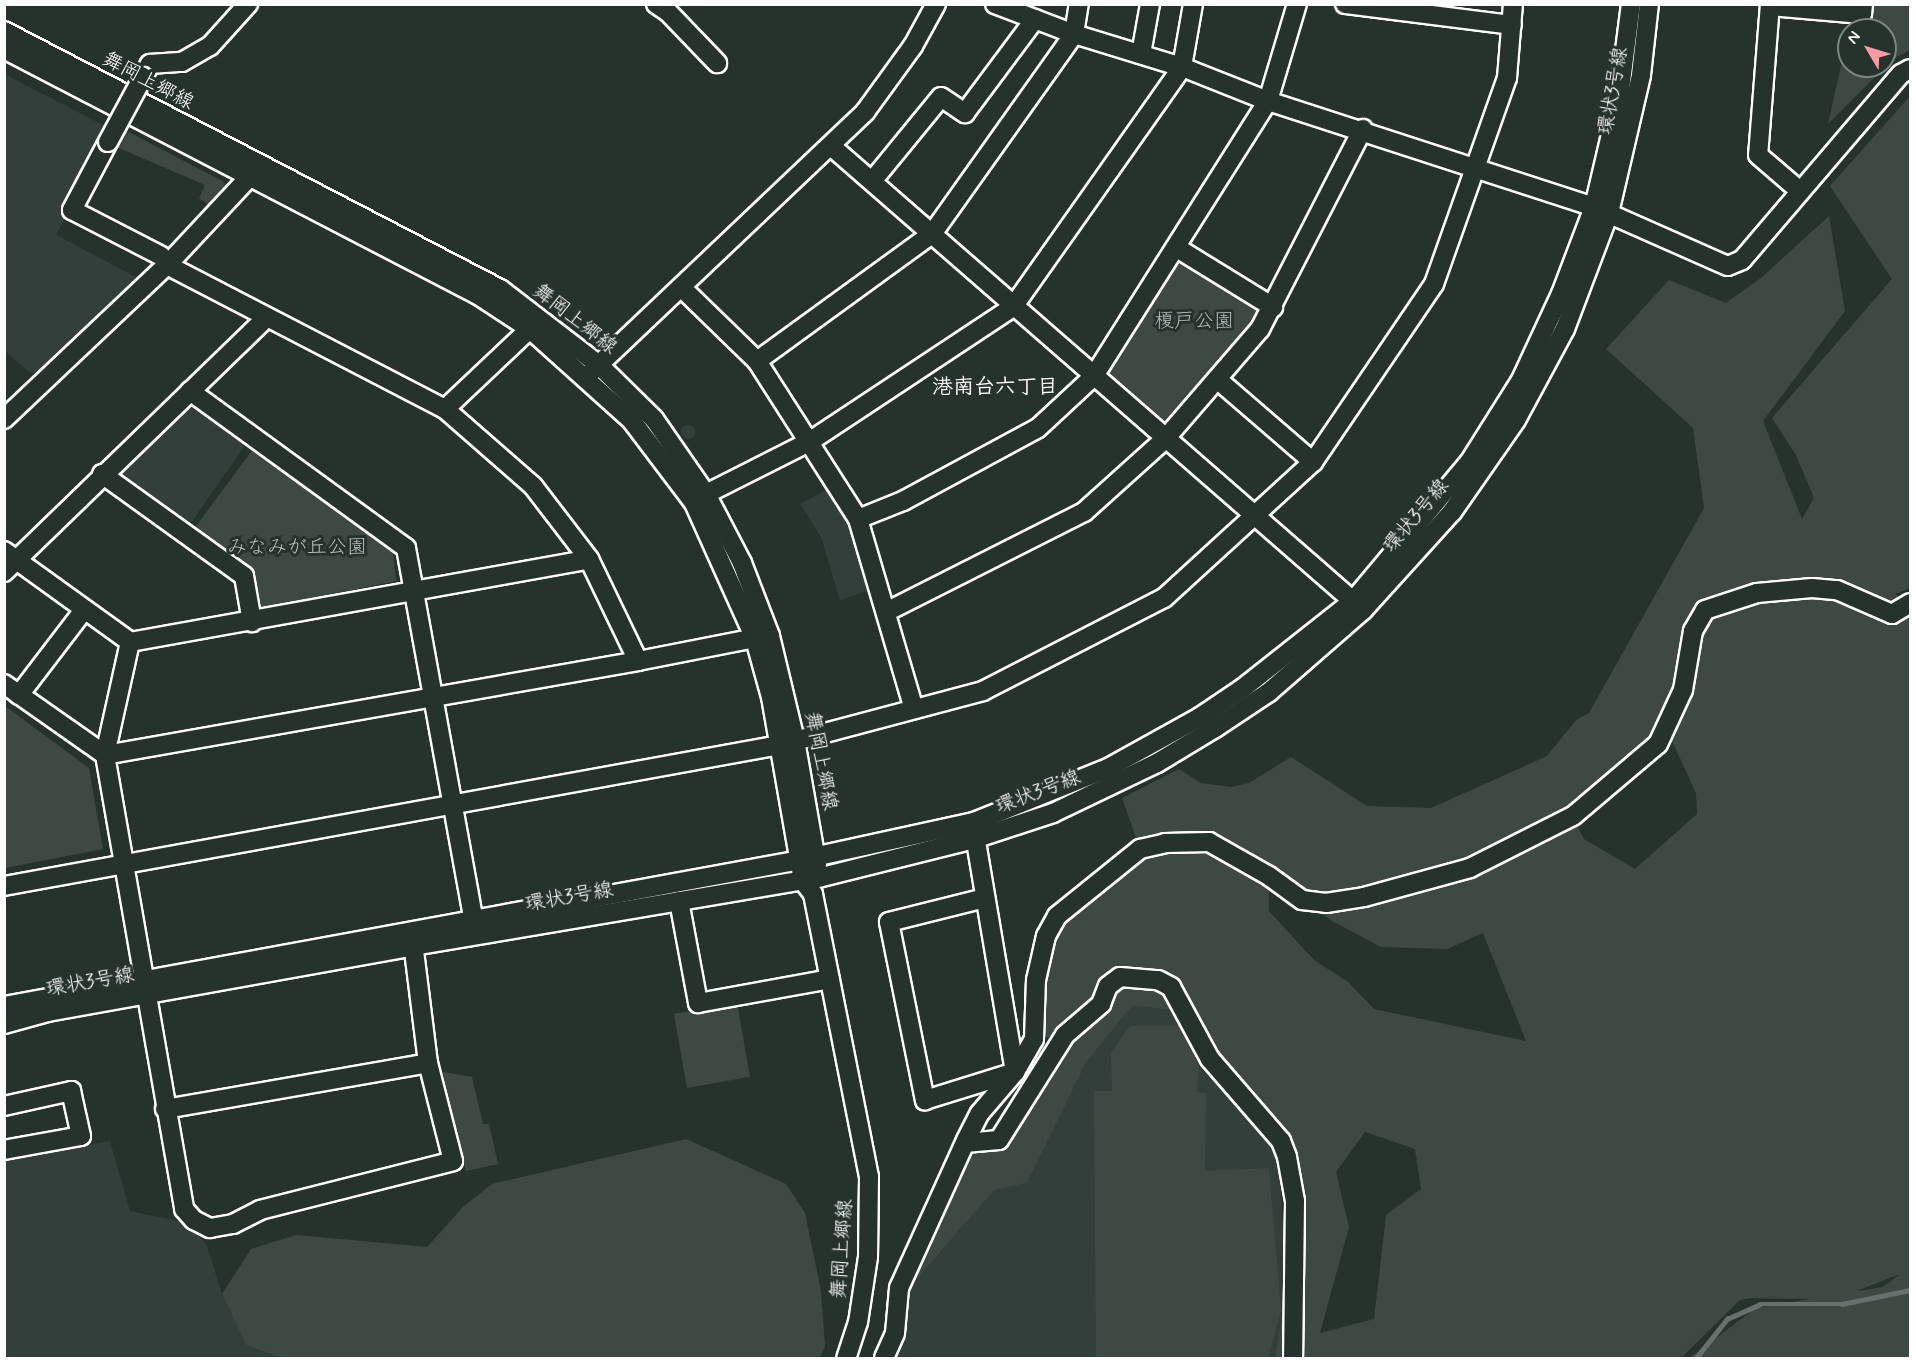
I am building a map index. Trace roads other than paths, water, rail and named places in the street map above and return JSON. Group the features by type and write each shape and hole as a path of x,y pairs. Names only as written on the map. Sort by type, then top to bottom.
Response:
{"street":[{"path":"248,4 210,46 182,62 150,64 72,210 266,318 445,410 533,486 589,559 638,661"},
{"path":"656,4 668,12 717,63"},
{"path":"593,371 683,289 831,146 884,88 936,4"},
{"path":"995,4 1074,34 1182,67 1268,101 1363,129 1602,210 1728,267 1742,260 1901,74 1911,69"},
{"path":"757,361 932,234 1074,34 1079,4"},
{"path":"1141,54 1150,4"},
{"path":"706,494 809,442 1013,307 1182,67 1193,4"},
{"path":"858,519 903,501 1038,428 1094,376 1268,101 1297,4"},
{"path":"1345,4 1512,25"},
{"path":"4,886 125,862 451,807 788,743 983,691 1164,598 1313,462 1434,284 1473,168 1507,78 1513,4"},
{"name":"環状3号線","path":"1602,210 1631,4"},
{"name":"環状3号線","path":"475,927 811,884 974,830 1149,747 1243,688 1358,606 1470,461 1521,380 1602,210 1641,75 1649,4"},
{"path":"1800,191 1758,155 1770,5 1867,8"},
{"path":"873,180 941,97 965,113 1035,19"},
{"name":"舞岡上郷線","path":"4,31 478,295 535,323 654,419 706,494 742,562 763,637 788,743 811,884 869,1178 868,1257 858,1322 846,1359"},
{"name":"舞岡上郷線","path":"4,49 255,172"},
{"path":"888,611 1084,512 1165,439 1260,328 1273,307 1363,129"},
{"path":"831,146 873,180 1013,307 1358,606"},
{"path":"4,419 255,172"},
{"path":"1177,248 1273,307"},
{"path":"683,289 757,361 858,519 888,611 914,709"},
{"path":"266,318 8,561 130,642 413,594 589,559"},
{"path":"445,410 535,323"},
{"name":"舞岡上郷線","path":"593,371 694,503 763,637"},
{"path":"1217,379 1313,462"},
{"path":"190,391 406,548 434,696 451,807 475,927"},
{"path":"102,474 244,576 252,622"},
{"path":"884,1359 895,1333 899,1288 965,1143 980,1113 1015,1072 1034,1039 1036,980 1046,936 1058,916 1140,849 1165,843 1209,842 1269,876 1302,900 1326,903 1364,897 1470,868 1573,816 1658,744 1683,690 1693,631 1705,610 1757,593 1812,588 1837,590 1892,614 1911,603"},
{"path":"19,695 84,610"},
{"path":"4,684 105,755 763,637"},
{"path":"130,642 105,755 184,1209 194,1220 210,1228 221,1226 260,1210 453,1161 428,1063 413,938"},
{"path":"974,830 1015,1072"},
{"name":"環状3号線","path":"4,1006 145,986 475,927 808,859 974,830"},
{"path":"985,898 889,922 925,1100 1015,1072"},
{"path":"679,901 698,1003 830,979"},
{"path":"965,1143 999,1140 1065,1035 1101,1004 1108,986 1120,977 1158,980 1171,987 1210,1059 1281,1141 1287,1156 1295,1201 1293,1359"},
{"name":"環状3号線","path":"4,1024 145,986"},
{"path":"165,1109 428,1063"},
{"path":"4,1106 71,1091 81,1136 4,1150"},
{"path":"1294,1334 1303,1343 1305,1359"}],"waterway":[{"path":"1696,1358 1727,1319 1760,1304 1842,1304 1910,1290"}],"district":[{"name":"港南台六丁目","path":"995,387"}],"park label":[{"name":"榎戸公園","path":"1194,321"},
{"name":"みなみが丘公園","path":"297,547"}]}
